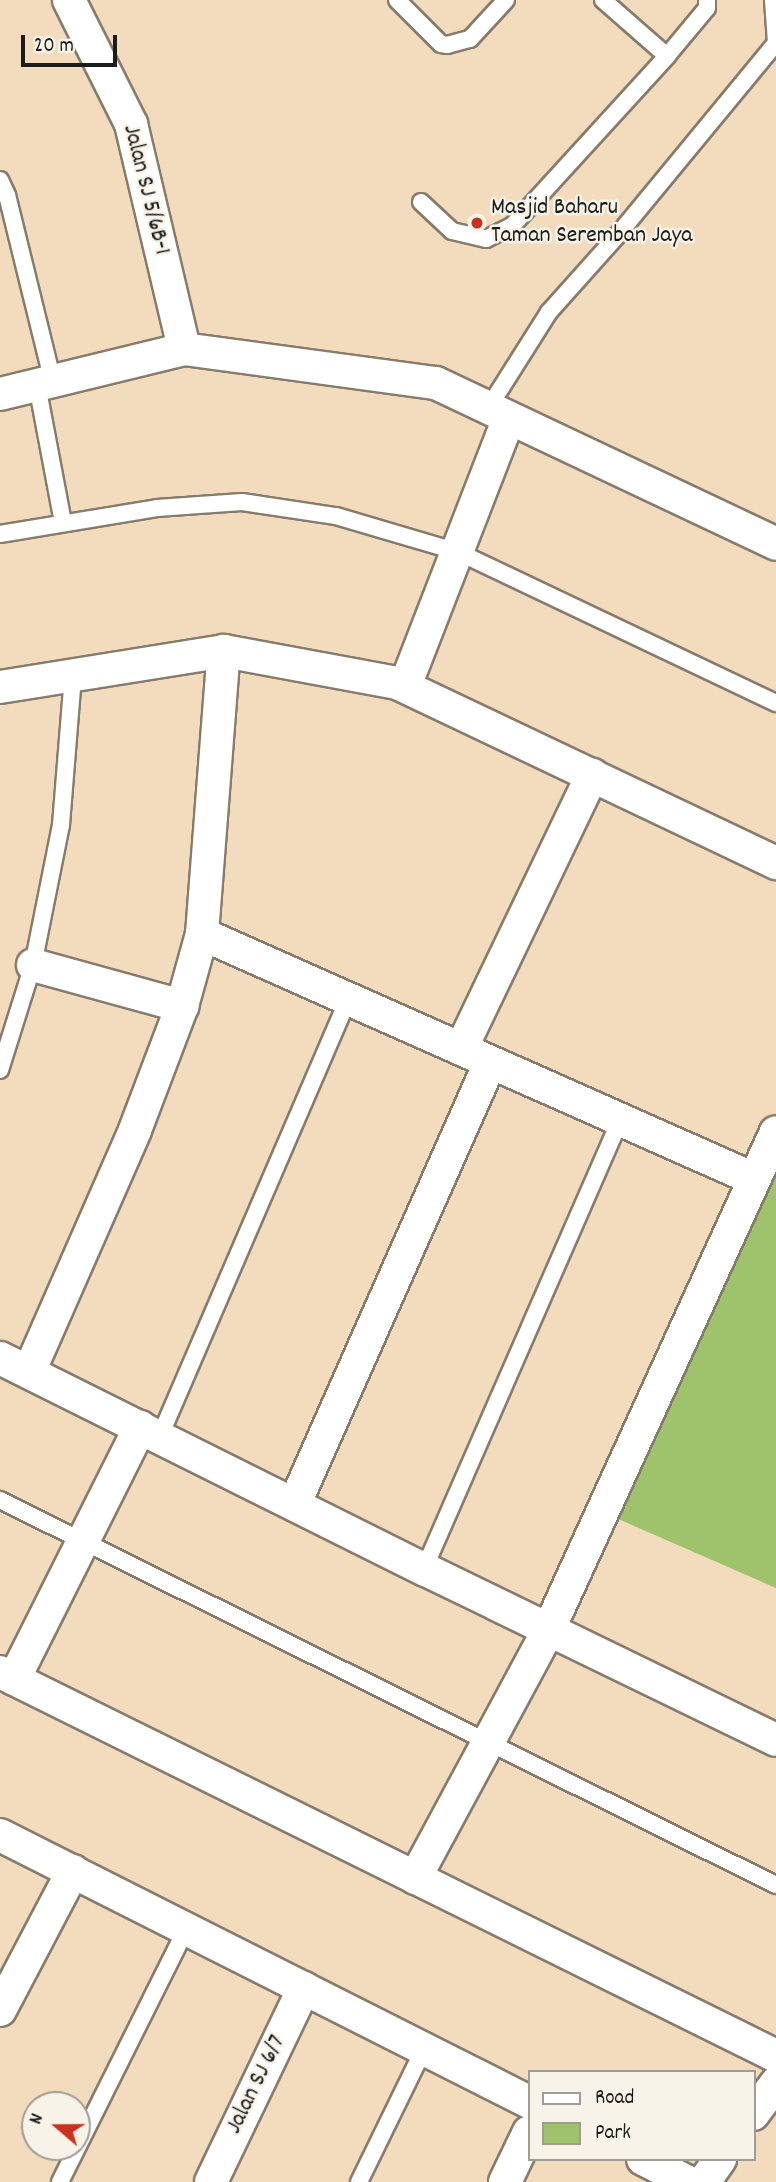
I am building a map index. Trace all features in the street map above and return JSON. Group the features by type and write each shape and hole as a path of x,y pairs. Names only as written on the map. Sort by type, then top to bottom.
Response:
{"street":[{"name":"Jalan SJ 5/6B-1","path":"69,0 131,124 184,349"},
{"path":"0,394 184,349 436,383 776,544"},
{"path":"405,686 458,552 499,412"},
{"path":"29,1372 135,1130 182,1006 202,934 224,652"},
{"path":"0,687 224,652 405,686 776,863"},
{"path":"461,1049 592,775"},
{"path":"202,934 754,1179"},
{"path":"33,965 182,1006"},
{"path":"295,1503 490,1062"},
{"path":"415,1878 549,1629 776,1132"},
{"path":"0,1358 776,1740"},
{"path":"150,1432 83,1541 7,1676 776,2056"},
{"path":"0,1835 528,2101"},
{"path":"0,2010 73,1871"},
{"name":"Jalan SJ 6/7","path":"211,2182 304,1988"},
{"path":"755,2111 776,2083"},
{"path":"505,2182 528,2134"},
{"path":"647,2161 688,2182"},
{"path":"704,2182 719,2161"}],"lane":[{"path":"397,0 441,44 447,46 470,39 506,0"},
{"path":"603,0 667,56"},
{"path":"421,202 452,232 486,239 512,226 667,56 706,8 707,0"},
{"path":"499,412 549,312 616,237 776,43 773,0"},
{"path":"0,180 7,195 45,383 63,523"},
{"path":"0,534 157,508 242,502 336,516 458,552 776,703"},
{"path":"0,1070 33,965 61,825 73,676"},
{"path":"150,1432 284,1154 348,999"},
{"path":"424,1569 620,1120"},
{"path":"0,1500 776,1885"},
{"path":"60,2182 186,1928"},
{"path":"359,2182 424,2049"}],"green space":[{"path":"776,1152 776,1588 609,1515"}],"place":[{"name":"Masjid Baharu Taman Seremban Jaya","path":"477,223"}]}
